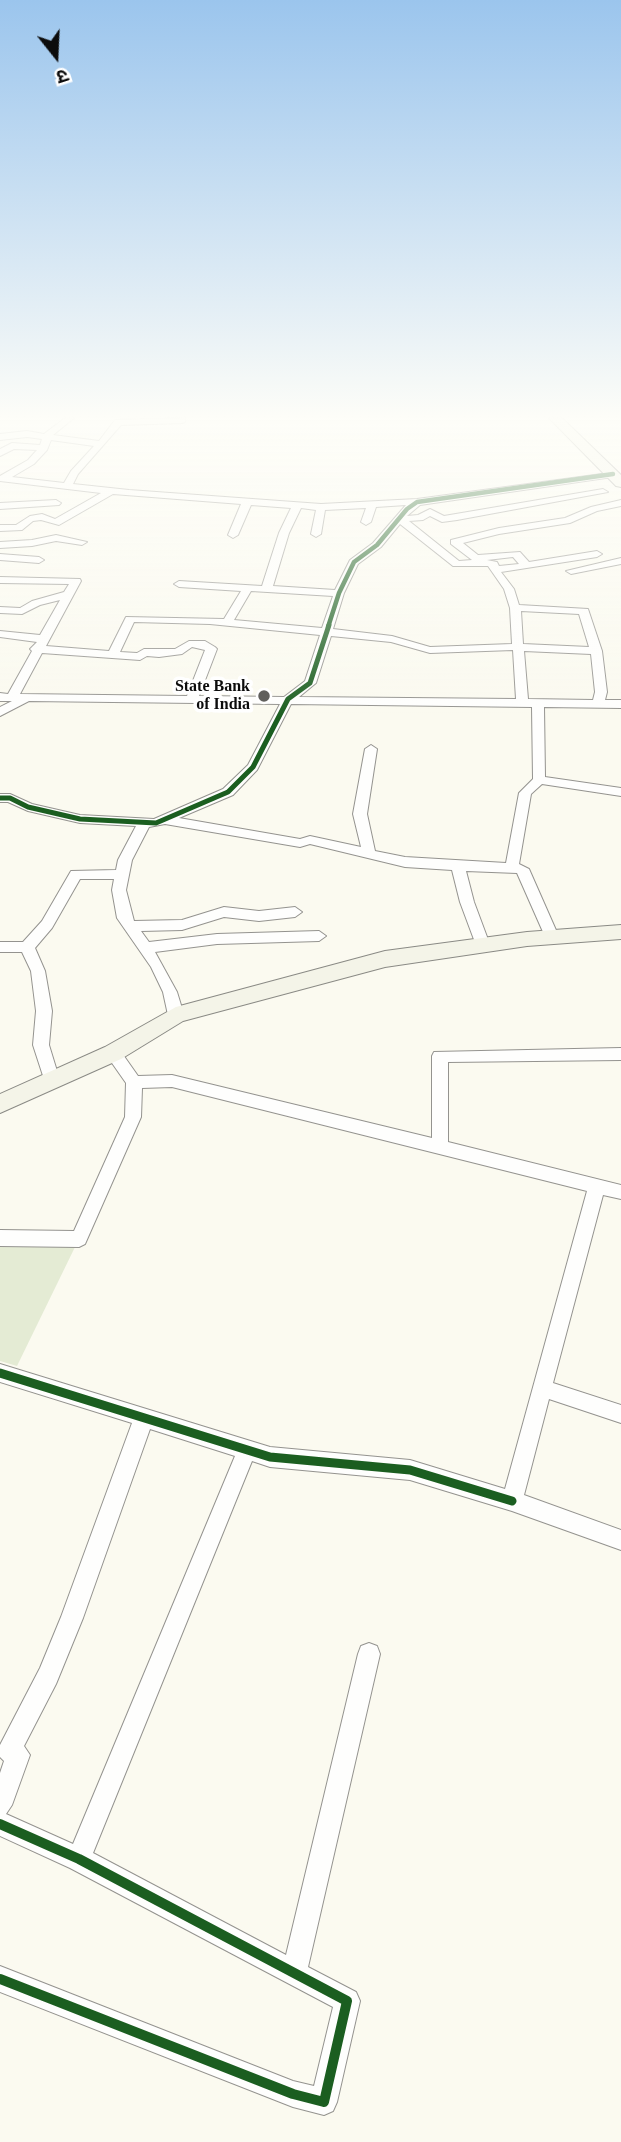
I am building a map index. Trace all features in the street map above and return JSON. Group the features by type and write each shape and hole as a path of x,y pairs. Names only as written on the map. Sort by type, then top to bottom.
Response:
{"main road":[{"path":"0,1104 113,1053 176,1015 385,959 552,937 621,932"}],"street":[{"path":"0,528 18,528 36,518"},
{"path":"44,518 56,523 65,518"},
{"path":"233,536 240,518"},
{"path":"267,588 284,533 292,518"},
{"path":"316,534 319,518"},
{"path":"366,522 367,518"},
{"path":"0,798 10,798 28,807 80,819 156,823 228,792 253,767 288,699 310,683 339,593 355,562 377,545 399,519 420,518"},
{"path":"527,566 516,554 476,558 455,542 574,518"},
{"path":"399,519 457,564 493,564 494,570 509,589 514,608 522,702"},
{"path":"0,545 56,538 82,542"},
{"path":"494,570 597,554"},
{"path":"0,557 39,560"},
{"path":"571,571 621,561"},
{"path":"0,580 76,581 6,697"},
{"path":"179,584 339,593"},
{"path":"227,623 248,587"},
{"path":"0,610 22,611 36,603 67,595"},
{"path":"514,608 584,611 596,651 601,692 598,702"},
{"path":"113,654 130,619 227,623 326,632 392,639 430,650 493,646 596,651"},
{"path":"0,634 39,644 140,657 144,652 178,653 189,644 205,644 211,649 192,698"},
{"path":"6,697 621,704"},
{"path":"0,712 27,697"},
{"path":"512,868 525,793 539,780 538,702"},
{"path":"369,853 360,814 371,749"},
{"path":"539,780 621,792"},
{"path":"165,820 300,843 310,841 404,862 522,869 552,937"},
{"path":"145,823 125,860 119,890 124,918 166,983 176,1015"},
{"path":"458,866 483,945"},
{"path":"0,947 27,947 47,924 76,874 122,875"},
{"path":"130,926 182,925 224,912 259,916 295,912"},
{"path":"145,948 216,939 319,936"},
{"path":"27,947 38,971 44,1011 41,1045 51,1081"},
{"path":"0,1238 79,1239 133,1117 134,1082 113,1053"},
{"path":"440,1148 440,1056 621,1054"},
{"path":"134,1082 172,1082 621,1192"},
{"path":"512,1501 596,1187"},
{"path":"0,1373 270,1457 410,1470 512,1501 621,1540"},
{"path":"542,1388 621,1413"},
{"path":"0,1805 18,1755 9,1751 48,1676 72,1618 144,1418"},
{"path":"79,1859 247,1450"},
{"path":"294,1973 369,1654"},
{"path":"0,1824 79,1859 347,2001 324,2102 293,2094 0,1979"}],"green space":[{"path":"0,1244 76,1245 17,1366 0,1361"}],"cycle path":[{"path":"0,798 10,798 28,807 80,819 156,823 228,792 253,767 288,699 310,683 339,593 354,562 377,545 400,518"},
{"path":"0,1373 270,1457 410,1470 512,1501"},
{"path":"0,1824 79,1859 347,2001 324,2102 293,2094 0,1979"}],"place":[{"name":"State Bank of India","path":"264,696"}]}
